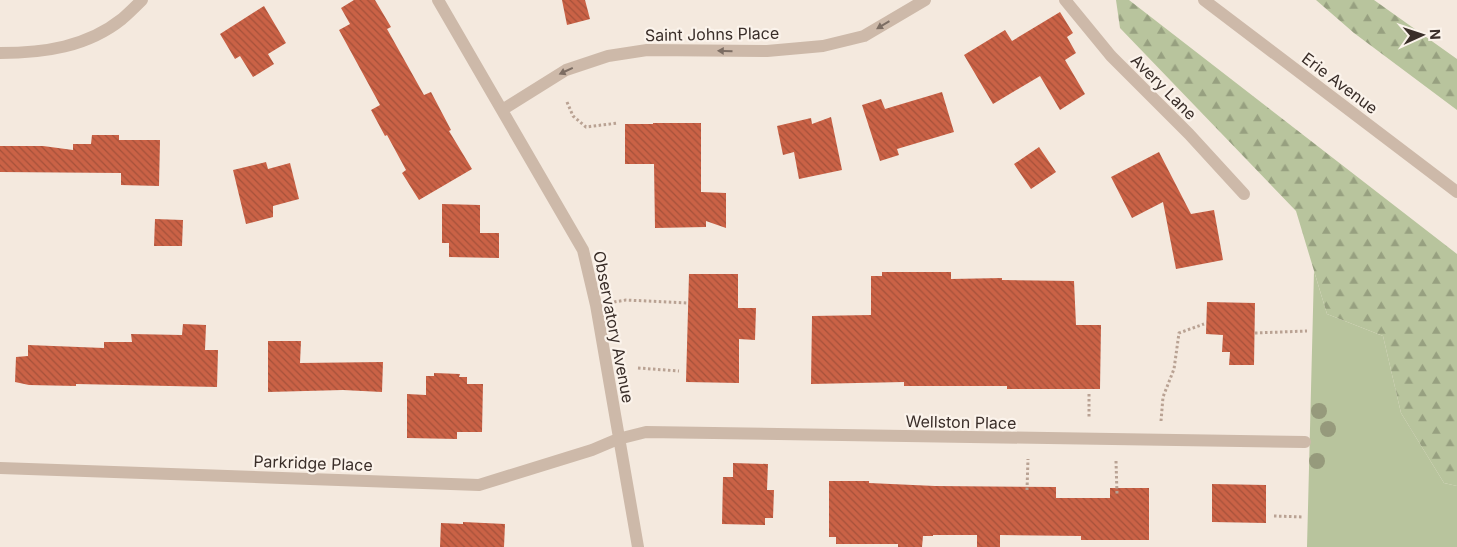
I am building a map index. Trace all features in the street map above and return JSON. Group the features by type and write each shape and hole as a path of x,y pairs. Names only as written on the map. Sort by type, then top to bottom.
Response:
{"street":[{"path":"0,53 29,53 66,47 89,39 122,19 142,0"},
{"name":"Observatory Avenue","path":"438,0 583,250 596,305 638,547"},
{"name":"Saint Johns Place","path":"502,110 566,70 608,56 647,50 767,52 823,46 864,36 925,0"},
{"name":"Avery Lane","path":"1065,0 1111,56 1189,134 1244,194"},
{"name":"Erie Avenue","path":"1204,0 1457,192"},
{"name":"Wellston Place","path":"618,440 646,432 1305,442"},
{"name":"Parkridge Place","path":"0,468 479,485 592,450 618,440"}],"path":[{"path":"567,102 573,116 586,127 618,123"},
{"path":"596,305 626,300 688,303"},
{"path":"1161,422 1163,397 1174,369 1179,333 1204,324"},
{"path":"1255,333 1307,331"},
{"path":"638,368 679,371"},
{"path":"1087,439 1089,394"},
{"path":"1027,490 1028,458"},
{"path":"1116,461 1117,494"},
{"path":"1274,516 1304,517"}],"green space":[{"path":"1116,0 1129,0 1457,254 1457,486 1444,483 1401,413 1383,336 1327,314 1296,211 1120,28"},
{"path":"1316,0 1374,0 1457,59 1457,110 1354,33"},
{"path":"1314,271 1327,314 1383,336 1401,413 1444,483 1457,486 1457,547 1307,547"}],"building":[{"path":"354,0 375,0 391,27 387,29 424,95 431,92 451,130 449,131 472,169 419,200 402,173 406,170 371,110 380,105 339,30 350,24 341,8"},
{"path":"562,0 585,0 590,19 567,25"},
{"path":"264,6 286,43 268,54 274,64 253,77 240,56 235,59 220,34"},
{"path":"1060,12 1073,33 1067,37 1076,53 1065,60 1085,94 1060,110 1040,76 993,104 964,55 1005,30 1012,41"},
{"path":"942,92 954,132 897,149 899,155 880,161 862,105 881,99 885,109"},
{"path":"831,117 842,170 799,179 794,152 783,155 777,126 811,118 812,124"},
{"path":"701,123 701,192 726,193 726,228 706,221 706,227 655,228 654,164 625,164 625,124"},
{"path":"92,135 119,135 119,140 160,140 159,186 121,185 121,173 0,172 0,146 43,146 73,150 73,144 91,144"},
{"path":"1039,147 1056,172 1031,189 1014,164"},
{"path":"1159,152 1191,214 1214,210 1223,260 1176,269 1163,202 1132,218 1111,177"},
{"path":"266,162 268,169 290,163 299,199 273,206 273,217 246,224 233,170"},
{"path":"442,204 480,205 480,233 499,233 499,258 449,257 449,243 442,243"},
{"path":"155,219 183,220 182,246 154,246"},
{"path":"882,272 951,272 951,279 1002,278 1002,280 1074,281 1076,325 1101,325 1100,389 1007,389 1007,386 904,386 904,382 811,384 812,316 871,315 871,276 882,276"},
{"path":"689,274 738,274 738,308 756,308 755,340 739,339 739,383 686,382"},
{"path":"1207,302 1255,303 1254,365 1229,365 1230,352 1222,352 1223,335 1206,334"},
{"path":"183,324 206,325 205,350 218,350 217,387 29,385 15,382 16,357 28,356 28,345 104,348 104,342 132,342 131,334 182,335"},
{"path":"268,341 301,341 300,363 383,362 382,392 343,390 268,392"},
{"path":"434,373 460,374 459,377 467,377 467,384 483,384 482,432 457,432 457,439 407,438 407,394 426,395 426,376 434,376"},
{"path":"733,463 768,464 767,490 774,490 773,518 765,518 765,525 722,524 723,477 733,477"},
{"path":"829,481 869,481 869,483 935,486 1056,487 1056,498 1110,498 1110,488 1149,488 1149,540 1081,540 1081,536 1000,535 1000,547 977,547 977,535 933,535 923,536 922,547 898,547 898,544 836,544 836,537 829,537"},
{"path":"1212,484 1266,485 1266,523 1212,522"},
{"path":"463,522 505,524 504,547 440,547 441,523 463,524"}]}
